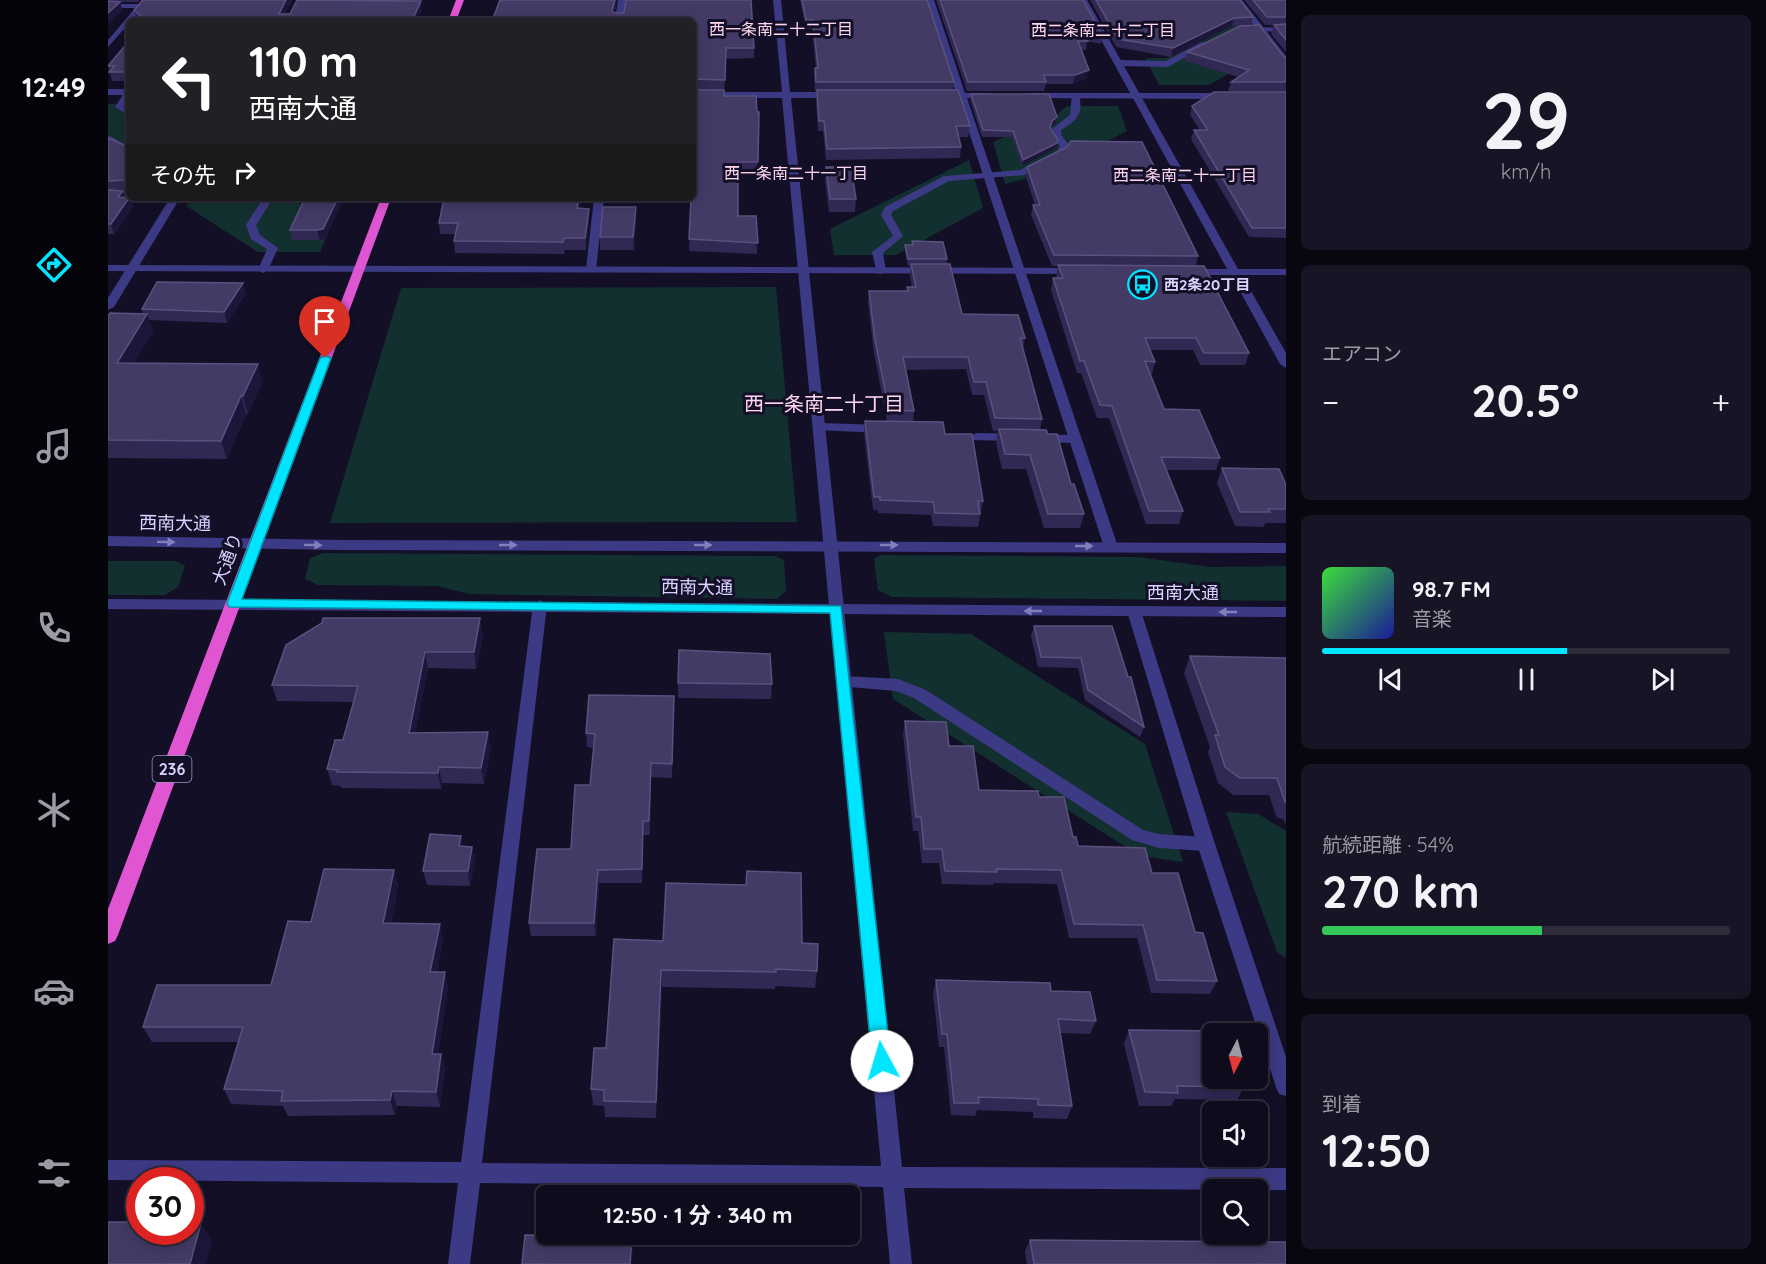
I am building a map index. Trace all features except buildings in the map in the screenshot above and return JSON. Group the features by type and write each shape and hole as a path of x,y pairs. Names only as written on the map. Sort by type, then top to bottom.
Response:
{"highway":[{"path":"453,18 460,0"},
{"name":"大通り","path":"108,935 385,201"}],"street":[{"path":"619,18 622,0"},
{"path":"777,0 901,1264"},
{"path":"930,0 1111,547"},
{"path":"1083,0 1286,364"},
{"path":"1238,0 1286,62"},
{"path":"108,6 143,3"},
{"path":"130,18 143,3"},
{"path":"108,45 126,23"},
{"path":"1236,30 1286,29"},
{"path":"1119,63 1168,64 1216,38"},
{"path":"108,92 126,92"},
{"path":"696,95 845,95"},
{"path":"927,95 996,96"},
{"path":"126,96 119,107 126,111"},
{"path":"1019,96 1241,96"},
{"path":"881,271 877,252 898,236 886,215 889,209 946,178 1022,173 1061,153 1065,146 1056,135 1057,129 1076,115 1079,109 1075,96"},
{"path":"108,138 126,148"},
{"path":"108,195 126,195"},
{"path":"108,307 173,201"},
{"path":"263,270 273,248 255,237 251,225 264,201"},
{"path":"591,269 599,201"},
{"path":"108,268 1089,272"},
{"path":"1171,272 1286,272"},
{"path":"819,427 900,429"},
{"path":"976,437 1075,439"},
{"name":"西南大通","path":"108,541 255,544 1286,548"},
{"name":"西南大通","path":"109,607 234,603 1286,612"},
{"path":"459,1264 540,605"},
{"path":"1134,611 1206,844 1286,1087"},
{"path":"844,682 898,685 920,694 1138,835 1159,841 1206,844"},
{"path":"108,1170 471,1172 893,1179 1286,1179"}],"green space":[{"path":"1241,21 1266,53 1209,85 1159,85 1145,58 1167,58"},
{"path":"108,104 126,104 126,165 108,154"},
{"path":"1067,106 1118,106 1127,131 1042,175 1005,184 993,142 1027,127 1044,125"},
{"path":"969,160 983,208 896,255 834,255 830,229"},
{"path":"189,201 295,201 332,223 320,252 258,252 186,206"},
{"path":"776,287 797,522 330,523 401,288"},
{"path":"323,553 775,556 784,560 786,591 777,599 469,594 437,586 318,585 305,579 310,558"},
{"path":"880,555 1138,557 1211,567 1286,566 1286,601 892,597 878,590 874,559"},
{"path":"108,561 176,561 185,566 178,587 165,595 108,595"},
{"path":"884,632 971,634 1145,744 1183,862 1140,856 893,699"},
{"path":"1226,812 1258,814 1286,831 1286,958 1277,952"}],"place":[{"name":"西2条20丁目","path":"1143,284"}],"district":[{"name":"西一条南二十二丁目","path":"781,29"},
{"name":"西二条南二十二丁目","path":"1103,30"},
{"name":"西一条南二十一丁目","path":"796,173"},
{"name":"西二条南二十一丁目","path":"1185,175"},
{"name":"西一条南二十丁目","path":"824,403"}],"route":[{"path":"325,358 234,603 836,609 882,1061"}]}
